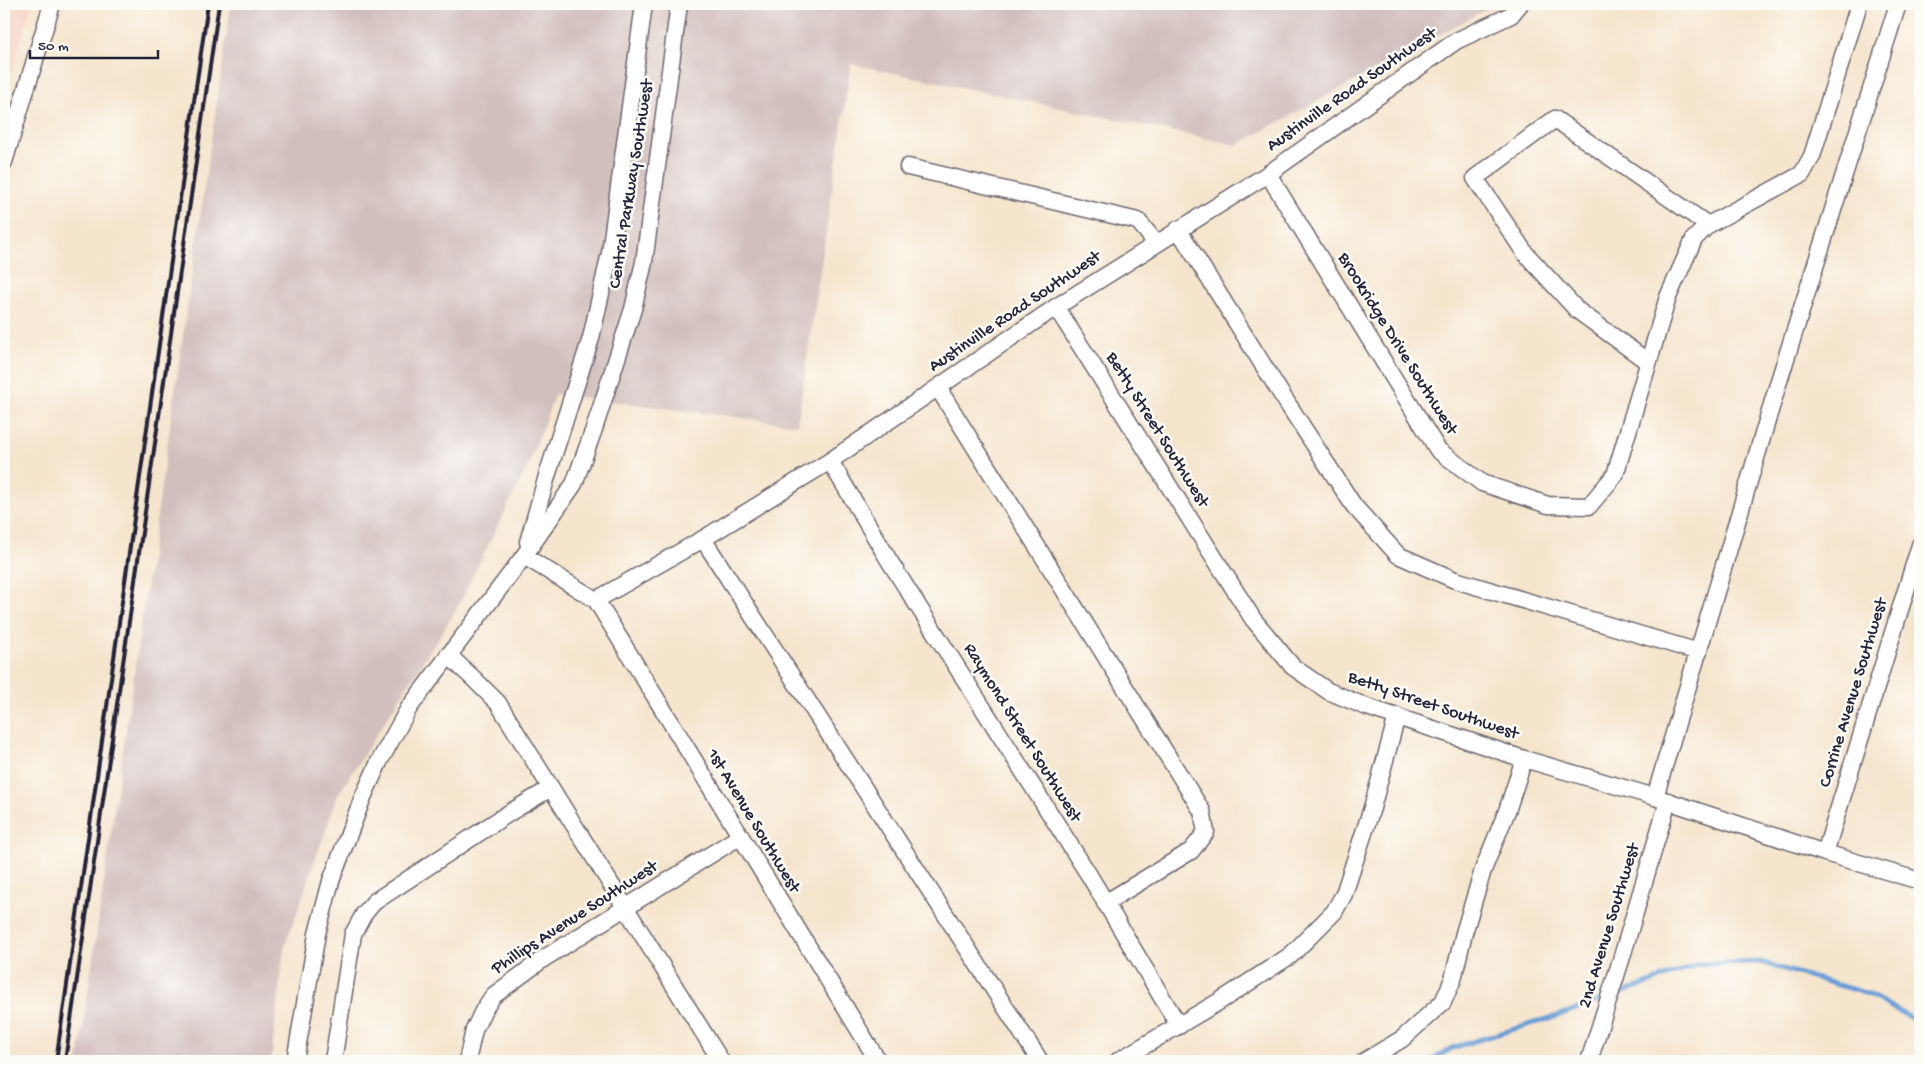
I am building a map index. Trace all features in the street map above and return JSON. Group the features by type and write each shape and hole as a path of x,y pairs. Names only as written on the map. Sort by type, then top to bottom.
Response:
{"street":[{"path":"4,161 52,4"},
{"name":"Central Parkway Southwest","path":"524,556 588,346 610,253 644,4"},
{"name":"Central Parkway Southwest","path":"295,1061 316,934 331,881 363,797 379,762 409,708 524,556 574,484 594,429 633,309 644,262 679,4"},
{"name":"Austinville Road Southwest","path":"596,600 703,539 830,462 1056,307 1268,174 1456,41 1511,15 1520,4"},
{"name":"Brookridge Drive Southwest","path":"1268,174 1438,450 1482,483 1548,505 1589,506 1615,475 1668,297 1694,239 1708,225 1802,174 1812,156 1859,4"},
{"name":"2nd Avenue Southwest","path":"1588,1061 1622,960 1699,652 1778,384 1898,4"},
{"path":"1648,362 1577,310 1525,253 1475,178 1555,119 1708,225"},
{"path":"908,167 1138,220 1156,243"},
{"path":"1178,229 1354,506 1398,555 1455,580 1699,652"},
{"name":"Betty Street Southwest","path":"1056,307 1254,619 1293,667 1328,691 1367,707 1524,758 1920,881"},
{"path":"938,388 1202,811 1206,832 1191,852 1106,903"},
{"name":"Raymond Street Southwest","path":"830,462 890,562 1106,903 1179,1026"},
{"path":"703,539 1040,1061"},
{"name":"Corrine Avenue Southwest","path":"1825,853 1920,545"},
{"path":"524,556 596,600"},
{"name":"1st Avenue Southwest","path":"596,600 739,837 878,1061"},
{"path":"448,655 498,704 721,1061"},
{"path":"1118,1061 1220,1001 1290,956 1334,912 1344,894 1372,808 1397,716"},
{"path":"1365,1061 1402,1039 1443,1002 1453,979 1464,933 1484,870 1507,811 1524,758"},
{"path":"332,1061 353,934 364,914 374,902 509,813 551,788"},
{"name":"Phillips Avenue Southwest","path":"467,1061 474,1030 493,996 543,959 739,837"}],"shaded area":[{"path":"4,4 32,4 4,96"},
{"path":"231,4 1496,4 1237,145 851,64 797,425 555,394 530,461 456,610 338,795 284,949 271,1061 78,1061"}],"waterway":[{"path":"1614,996 1699,964 1760,962 1868,994 1920,1023"},
{"path":"1430,1061 1452,1048 1557,1016 1606,998"}],"railway":[{"path":"56,1061 208,4"},
{"path":"65,1061 219,4"}]}
